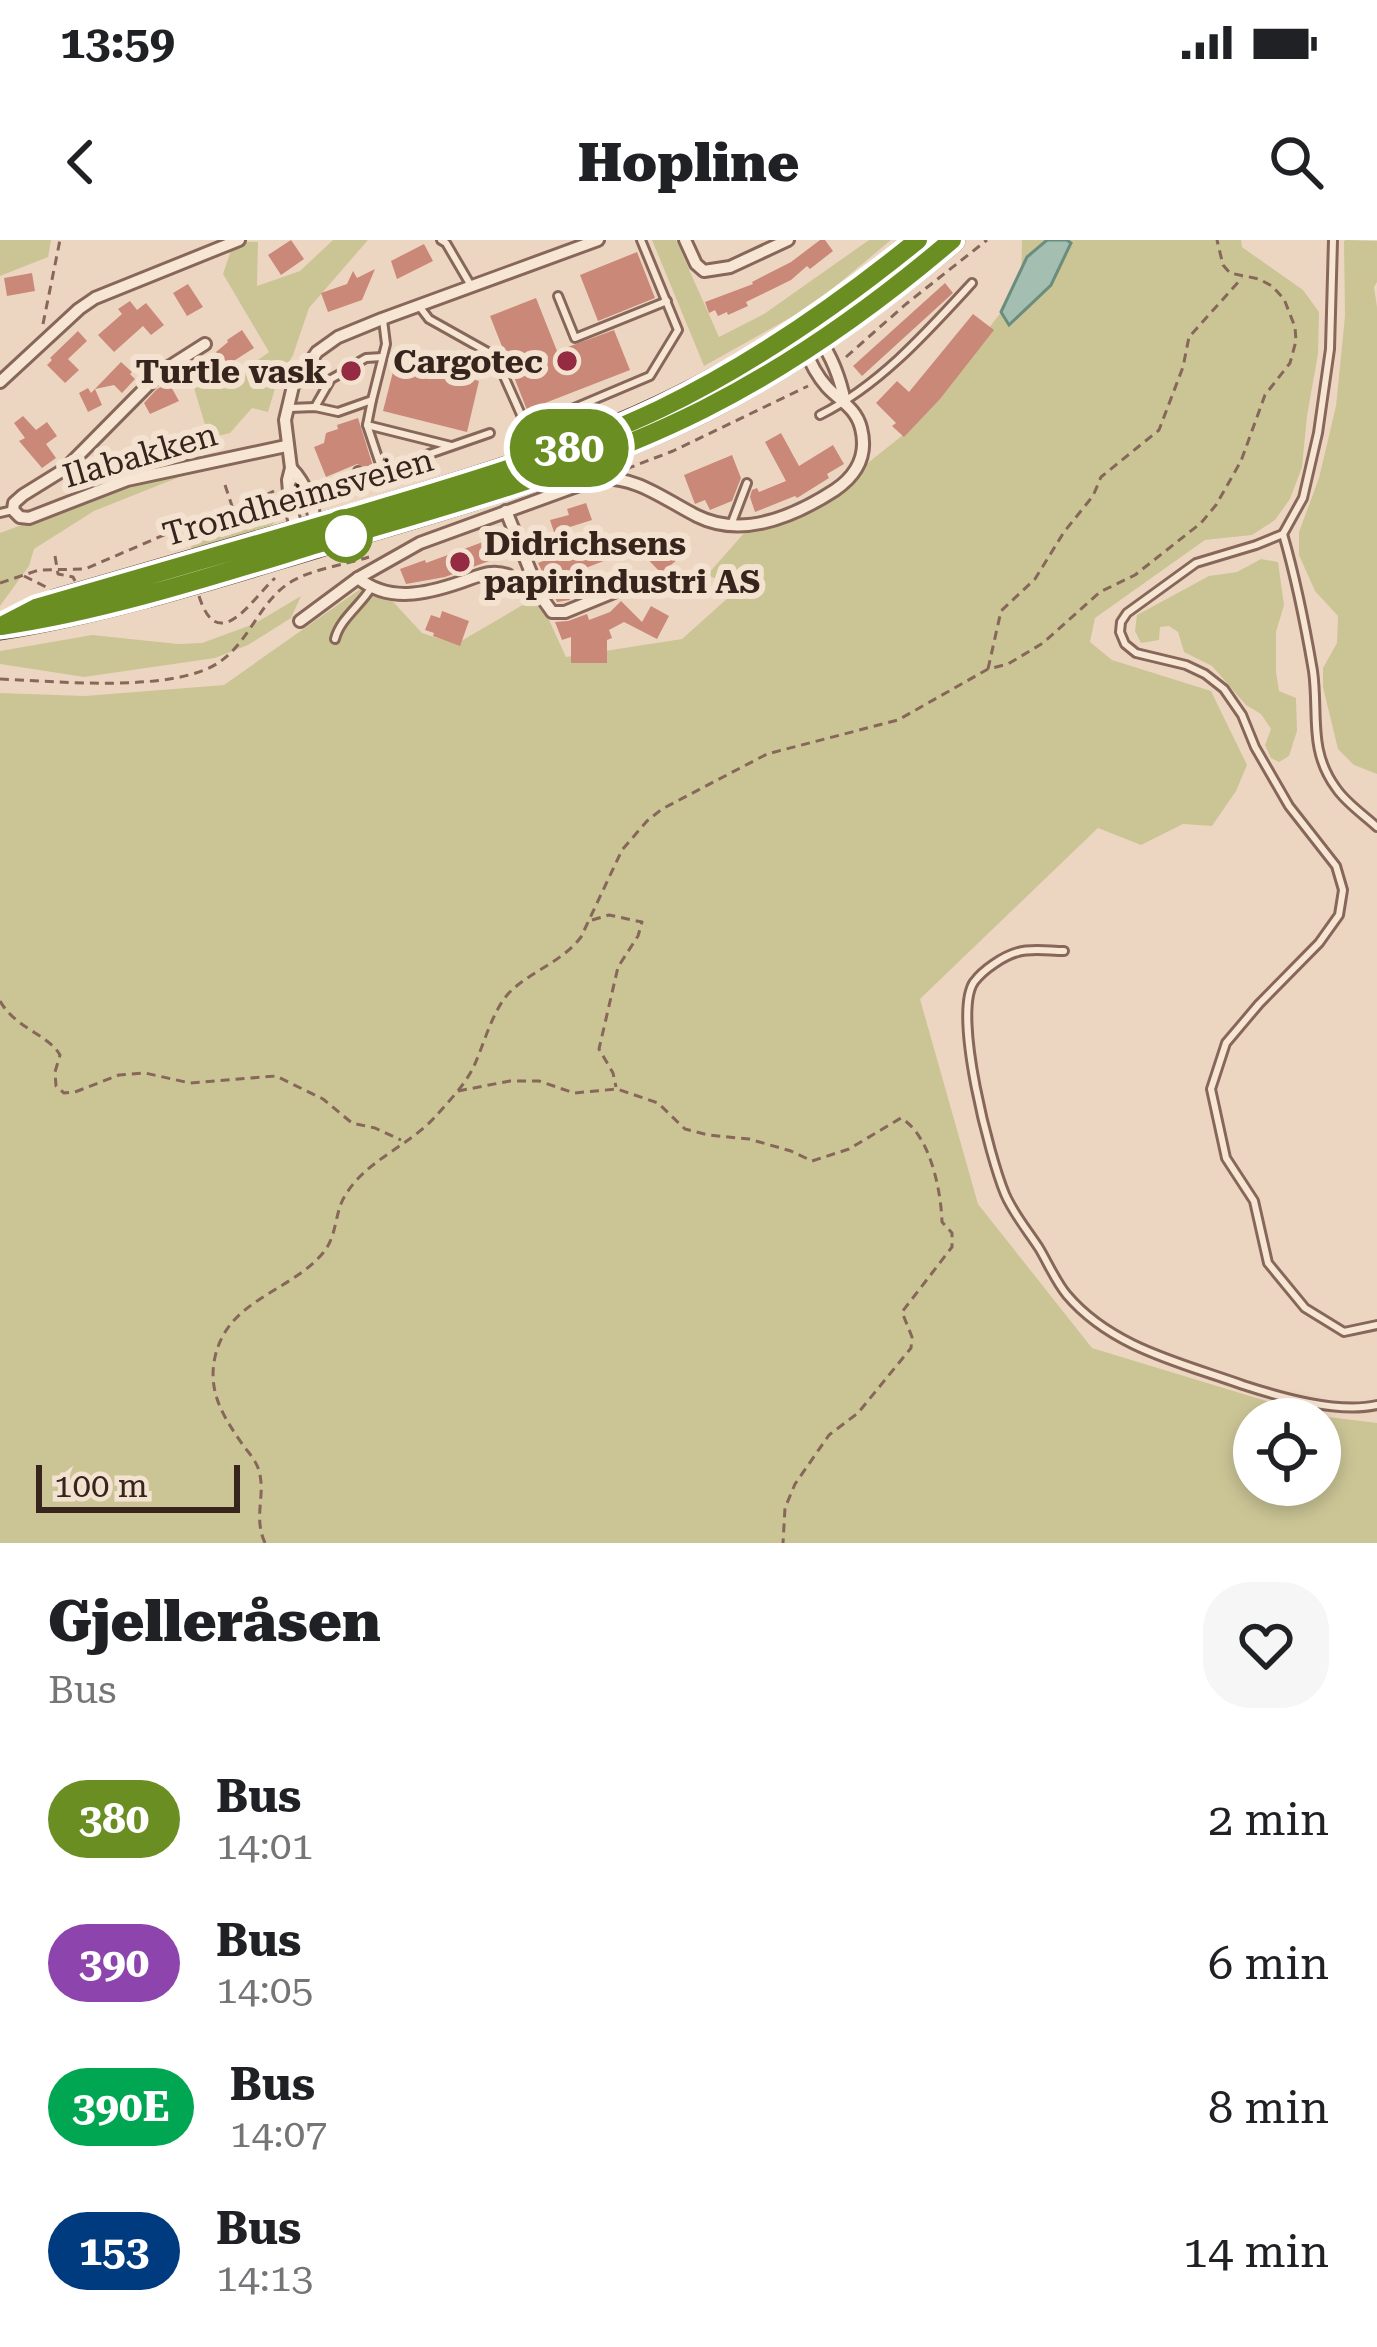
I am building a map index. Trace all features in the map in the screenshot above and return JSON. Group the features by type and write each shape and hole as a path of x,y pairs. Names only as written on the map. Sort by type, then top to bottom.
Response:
{"highway":[{"name":"Trondheimsveien","path":"809,339 918,240"},
{"name":"Trondheimsveien","path":"0,627 52,618 308,535 500,489 636,439 720,400 884,294 952,240"}],"street":[{"path":"0,382 95,298 239,240"},
{"path":"308,535 288,485 286,408 298,376 317,352 338,337 382,319 598,240"},
{"path":"685,240 704,271 730,267 788,240"},
{"path":"300,620 358,578 420,542 596,479 635,483 700,518 731,525 756,525 794,513 838,488 857,471 863,453 856,414 827,387 809,339"},
{"path":"809,339 829,353 845,402"},
{"name":"Ilabakken","path":"205,344 160,372 65,469 23,494 6,511 29,518 127,480 286,446"},
{"path":"291,468 302,478 308,535"},
{"path":"506,511 539,595 552,612 566,612 643,580"},
{"path":"358,578 389,593 418,594 494,570 508,575"}],"lane":[{"path":"441,240 471,287"},
{"path":"419,306 429,319 494,356 526,428 650,376 678,330 641,240"},
{"path":"1333,240 1330,350 1303,498 1283,533 1196,563 1127,613 1120,632 1136,653 1186,665 1224,689 1288,806 1336,866 1343,890 1340,915 1226,1043 1211,1089 1226,1158 1254,1201 1268,1264 1305,1308 1344,1331 1377,1325"},
{"path":"820,415 845,402 908,349 972,283"},
{"path":"558,296 575,338 667,301"},
{"path":"382,319 386,344 367,425 382,470"},
{"path":"363,360 382,357"},
{"path":"315,407 340,374"},
{"path":"286,408 338,412 372,400"},
{"path":"338,412 342,423"},
{"path":"367,425 452,446"},
{"path":"358,470 360,478 490,433"},
{"path":"731,525 747,483"},
{"path":"1283,533 1314,679 1314,733 1322,761 1336,790 1377,826"},
{"path":"334,639 338,626 371,588"},
{"path":"1064,951 1018,952 983,970 970,987 966,1037 1006,1196 1066,1294 1097,1323 1138,1348 1187,1367 1273,1395 1328,1405 1377,1405"}],"path":[{"path":"37,350 60,240"},
{"path":"841,362 987,240"},
{"path":"265,1543 258,1515 261,1476 213,1394 213,1368 223,1334 247,1305 298,1275 328,1248 343,1196 430,1123 458,1091 504,999 573,948 622,850 662,809 766,754 898,721 988,669 1007,664 1043,643 1100,592 1135,575 1181,541 1216,506 1241,461 1265,395 1290,363 1296,341 1284,299 1259,279 1230,273 1217,240"},
{"path":"988,669 1001,611 1035,580 1101,477 1159,430 1189,337 1244,276"},
{"path":"225,485 234,510"},
{"path":"0,583 39,570 85,569 288,485"},
{"path":"178,529 183,540"},
{"path":"55,556 58,574 76,582"},
{"path":"196,589 208,616 219,623 229,622 281,574"},
{"path":"22,575 54,588"},
{"path":"588,921 609,915 642,922 618,967 599,1049 616,1089"},
{"path":"0,1001 32,1034 54,1044 60,1055 56,1085 64,1093 145,1073 190,1083 276,1076 323,1099 352,1123 404,1142"},
{"path":"458,1091 525,1081 574,1093 616,1089 658,1103 685,1129 749,1139 812,1161 849,1149 901,1118 913,1126 942,1200 942,1222 952,1233 952,1247 902,1312 912,1337 905,1358 858,1413 830,1435 795,1484 785,1508 783,1543"}],"shaded area":[{"path":"0,240 51,240 48,257 0,276"},
{"path":"333,240 368,240 309,308 268,412 252,408 230,433 209,438 188,368 213,357 231,380 269,352 223,274 234,241 258,242 257,286 300,271"},
{"path":"652,240 676,240 719,337 764,314 869,240 891,240 813,305 704,366"},
{"path":"1022,240 1241,240 1242,247 1303,290 1319,312 1302,467 1290,499 1275,520 1252,535 1205,540 1095,618 1090,642 1112,660 1211,691 1247,765 1236,791 1212,826 1183,824 1141,845 1098,828 920,999 978,1204 1092,1348 1256,1398 1233,1398 1233,1506 1341,1506 1341,1419 1377,1423 1377,1543 0,1543 0,693 85,696 224,685 373,580 422,633 456,644 538,596 566,657 682,639 739,588 707,575 745,532 829,494 913,427 1021,286"},
{"path":"1047,240 1071,243 1051,285 1009,325 1001,312 1027,257"},
{"path":"1346,240 1377,241 1377,774 1354,765 1338,749 1323,668 1337,643 1338,616 1315,591 1299,555 1299,532 1319,478 1336,406"},
{"path":"197,470 94,511 34,549 29,566 0,606 0,533 119,489"},
{"path":"278,496 274,523 257,537 193,554 189,537"},
{"path":"1261,559 1278,562 1284,605 1276,632 1276,672 1279,691 1296,698 1297,731 1289,756 1279,762 1271,758 1265,745 1271,729 1261,714 1246,705 1212,666 1184,652 1178,632 1160,627 1159,640 1141,643 1135,631 1137,615 1209,576 1237,572"},
{"path":"301,596 291,618 248,645 215,658 84,677 0,664 0,651 92,635 202,643 254,624"}],"building":[{"path":"291,240 304,259 281,275 268,255"},
{"path":"820,240 833,251 810,269 807,266 728,315 718,316 715,310 709,313 705,302 753,284"},
{"path":"424,244 433,261 397,279 391,261"},
{"path":"637,252 655,298 598,321 580,275"},
{"path":"375,269 362,300 328,312 321,293 347,284 353,271 357,278"},
{"path":"32,273 35,291 7,296 4,278"},
{"path":"945,283 953,293 862,376 853,366"},
{"path":"188,284 203,307 187,316 173,293"},
{"name":"Cargotec","path":"536,298 557,351 614,330 630,370 527,410 490,316"},
{"path":"130,301 137,310 146,303 164,325 151,335 143,326 114,352 98,335"},
{"path":"973,314 994,330 904,437 876,403 897,381 909,392"},
{"path":"242,330 254,348 229,364 216,352"},
{"path":"78,331 87,341 68,359 79,370 65,383 47,365"},
{"path":"396,360 479,381 467,432 383,411"},
{"path":"121,362 135,379 122,393 114,385 95,389 102,405 88,412 79,393 88,388 91,393"},
{"path":"169,383 179,401 150,414 144,403"},
{"path":"23,416 36,430 47,422 57,436 46,444 56,458 42,468 19,441 25,438 14,423"},
{"path":"358,418 373,466 357,464 326,477 314,447 324,443 326,433 338,429 337,425"},
{"path":"781,433 799,466 833,445 844,464 797,498 755,512 752,490 759,492 786,481 765,442"},
{"path":"732,455 741,478 732,501 710,510 705,500 695,504 684,475"},
{"path":"586,503 592,520 554,532 550,520"},
{"path":"653,534 677,560 661,573 637,548"},
{"name":"Didrichsens papirindustri AS","path":"499,536 506,555 445,577 406,584 400,569"},
{"path":"611,536 619,555 578,571 585,589 568,596 570,600 557,602 538,563 561,554 563,560"},
{"path":"621,601 642,622 651,606 669,616 657,639 624,622 609,630 607,663 571,663 571,637 562,640 555,622 587,614 589,620 610,612"},
{"path":"442,611 469,621 460,646 425,630 431,615 440,618"}],"bus line":[{"name":"380","path":"918,240 751,360 660,409 588,440 478,479 36,608 1,626 40,621 259,562 482,494 636,439 704,409 785,363 952,240"}],"place":[{"name":"Cargotec","path":"567,361"},
{"name":"Turtle vask","path":"351,371"},
{"name":"Didrichsens papirindustri AS","path":"460,562"}]}
